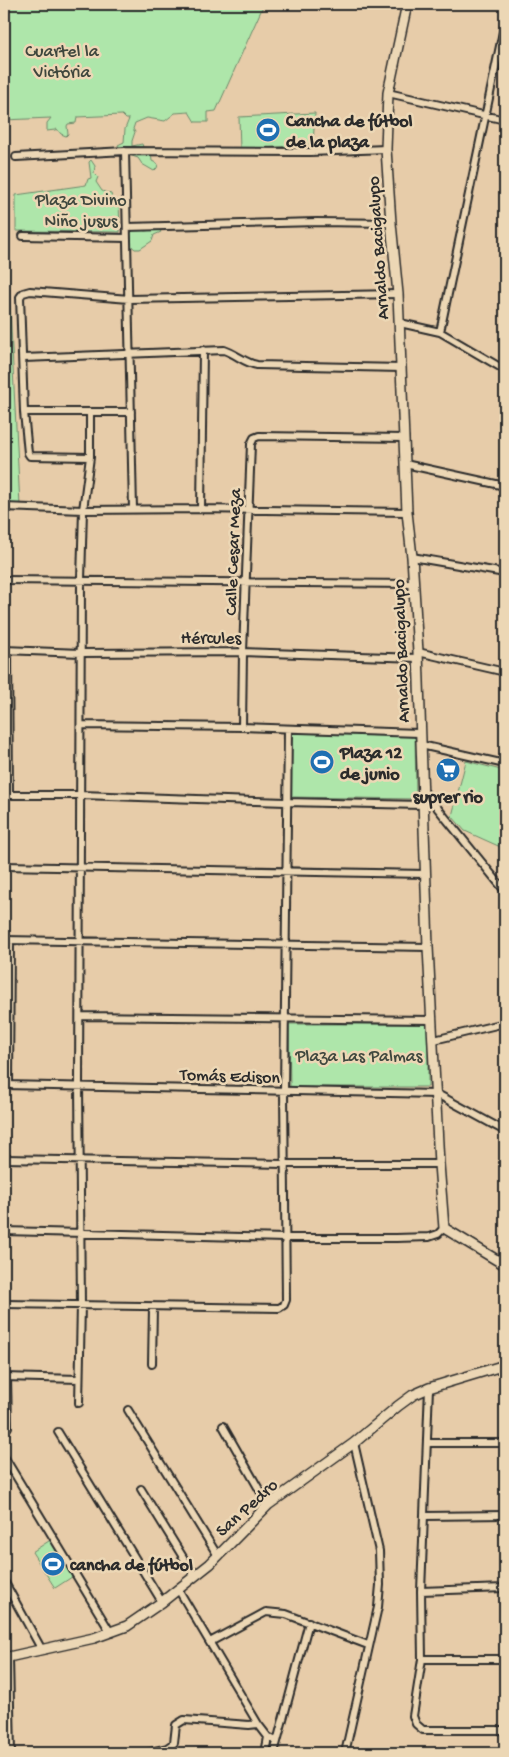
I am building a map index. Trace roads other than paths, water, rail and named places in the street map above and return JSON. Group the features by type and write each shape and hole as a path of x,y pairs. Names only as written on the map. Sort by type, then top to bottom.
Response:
{"street":[{"name":"Arnaldo Bacigalupo","path":"407,4 388,93 386,149 400,322 407,512 418,655 421,788 428,948 444,1228"},
{"path":"440,332 505,22"},
{"path":"388,93 505,120"},
{"path":"16,157 125,151 310,152 386,149"},
{"path":"125,151 131,353 130,412 134,510"},
{"path":"126,227 317,222 391,224"},
{"path":"23,236 127,238"},
{"path":"90,457 28,455 24,412 24,358 20,297 23,293 30,291 129,299 398,294"},
{"path":"400,322 440,332 505,370"},
{"path":"201,509 203,350"},
{"path":"24,358 224,350 257,366 402,368"},
{"path":"24,412 130,412"},
{"path":"78,1403 81,1304 79,1085 81,580 83,510 90,457 90,413"},
{"name":"Calle Cesar Meza","path":"242,727 251,444 254,438 259,436 405,438"},
{"path":"405,464 505,486"},
{"path":"4,507 83,510 201,509 407,512"},
{"path":"412,558 505,574"},
{"path":"4,580 414,584"},
{"path":"6,650 7,795 81,795 422,805"},
{"name":"Hércules","path":"6,650 81,653 243,652 418,655 505,672"},
{"path":"81,725 420,732"},
{"path":"4,1304 279,1308 284,1305 286,1300 284,1092 288,730"},
{"path":"421,745 505,764"},
{"path":"421,788 505,891"},
{"path":"4,866 426,874"},
{"path":"7,1085 7,940 428,948"},
{"path":"80,1016 432,1020"},
{"path":"434,1040 505,1024"},
{"name":"Tomás Edison","path":"7,1085 79,1085 284,1092 436,1094 505,1130"},
{"path":"4,1159 284,1164 439,1164"},
{"path":"4,1232 284,1238 429,1237 438,1234 444,1228 505,1265"},
{"path":"152,1364 153,1307"},
{"name":"San Pedro","path":"6,1658 94,1638 128,1626 162,1602 218,1556 268,1505 354,1443 398,1406 429,1388 505,1365"},
{"path":"8,1427 5,1377 79,1379"},
{"path":"429,1388 421,1591 422,1659 413,1716 416,1724 423,1730 505,1730"},
{"path":"128,1410 218,1556"},
{"path":"223,1426 268,1505"},
{"path":"58,1432 162,1602"},
{"path":"345,1753 378,1607 380,1567 379,1551 354,1443"},
{"path":"427,1443 505,1443"},
{"path":"5,1458 111,1633"},
{"path":"141,1489 194,1575"},
{"path":"425,1516 505,1515"},
{"path":"4,1582 42,1650"},
{"path":"421,1591 505,1588"},
{"path":"178,1589 258,1724 268,1737 276,1741"},
{"path":"210,1642 266,1612 286,1614 368,1645"},
{"path":"274,1753 309,1622"},
{"path":"6,1658 11,1753"},
{"path":"422,1659 505,1659"},
{"path":"146,1753 167,1748 174,1743 176,1725 184,1720 258,1724"},
{"path":"265,1753 268,1737"}],"place":[{"name":"Cancha de fútbol de la plaza","path":"268,130"},
{"name":"Plaza 12 de junio","path":"322,762"},
{"name":"suprer rio","path":"448,770"},
{"name":"cancha de fútbol","path":"53,1564"}],"park label":[{"name":"Cuartel la Victória","path":"62,60"},
{"name":"Plaza Divino Niño jusus","path":"81,209"},
{"name":"Plaza Las Palmas","path":"359,1055"}]}
